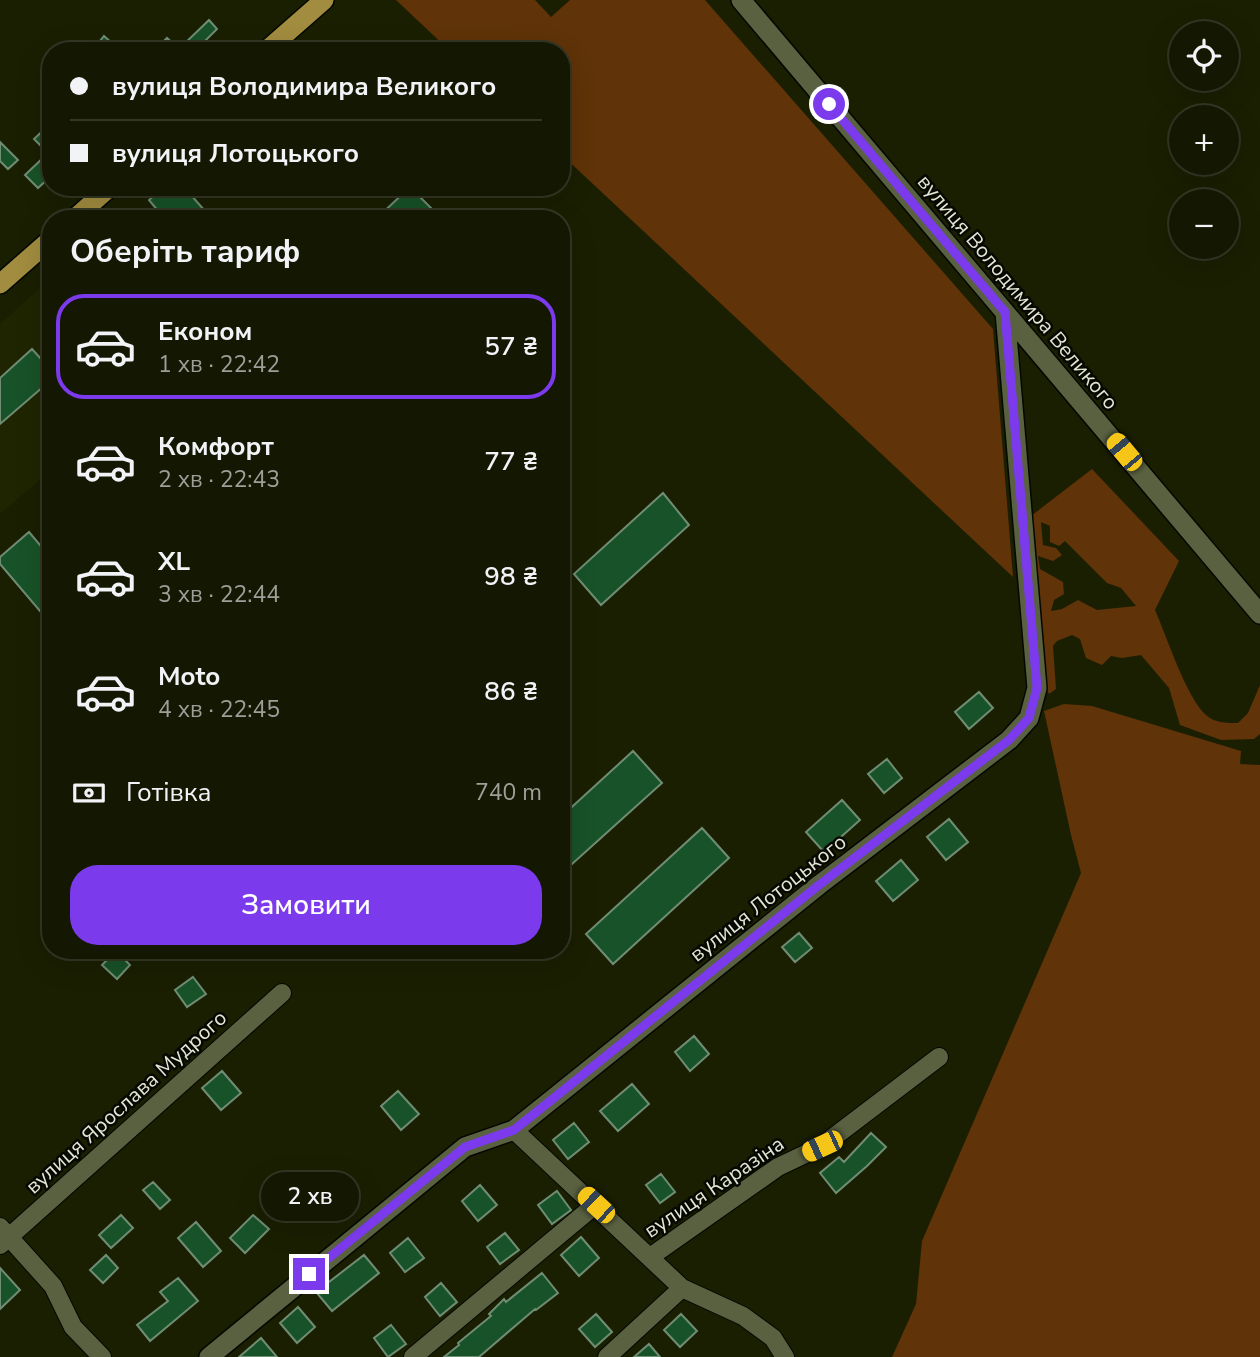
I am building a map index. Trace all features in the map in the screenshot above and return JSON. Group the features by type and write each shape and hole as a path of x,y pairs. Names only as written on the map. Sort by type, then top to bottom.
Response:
{"main road":[{"path":"276,42 324,0"},
{"path":"84,210 100,196"},
{"path":"0,284 42,247"}],"street":[{"name":"вулиця Володимира Великого","path":"741,0 1260,614"},
{"name":"вулиця Лотоцького","path":"209,1357 465,1147 514,1130 819,885 1009,740 1029,718 1037,688 1005,312"},
{"name":"вулиця Ярослава Мудрого","path":"3,1236 282,993"},
{"name":"вулиця Каразіна","path":"650,1257 778,1167 822,1146 939,1057"},
{"path":"514,1130 682,1288 743,1316 773,1338 785,1357"},
{"path":"413,1357 596,1205"},
{"path":"3,1236 53,1286 73,1327 102,1357"},
{"path":"607,1357 682,1288"}],"shaded area":[{"path":"396,0 535,0 551,17 570,0 705,0 993,329 1013,577 570,162 570,42 440,42"},
{"path":"42,286 42,478 0,514 0,324"},
{"path":"1092,469 1179,561 1155,610 1191,695 1213,720 1238,723 1248,713 1260,685 1260,734 1254,739 1221,740 1180,725 1169,688 1141,655 1122,658 1111,656 1102,665 1086,658 1080,639 1072,635 1057,641 1053,646 1056,689 1049,694 1043,680 1031,516","holes":["1041,522 1050,526 1050,542 1059,546 1065,541 1107,583 1121,588 1136,606 1097,610 1078,600 1062,609 1051,611 1054,600 1064,594 1063,582 1040,569 1038,556 1053,561 1062,555 1056,548 1043,545"]},
{"path":"1064,704 1092,706 1241,751 1240,764 1260,765 1260,1357 892,1357 916,1304 922,1241 1081,873 1044,711"}],"building":[{"path":"209,20 217,29 204,42 186,42"},
{"path":"104,36 111,42 99,42"},
{"path":"42,131 42,147 34,139"},
{"path":"0,142 18,160 8,169 0,161"},
{"path":"42,159 42,184 38,188 25,175"},
{"path":"154,196 192,196 204,210 157,210 149,200"},
{"path":"400,196 419,196 433,210 386,210"},
{"path":"32,349 42,360 42,388 0,424 0,378"},
{"path":"663,493 689,525 601,605 574,574"},
{"path":"29,532 42,547 42,613 0,564 0,557"},
{"path":"979,692 993,708 969,729 955,712"},
{"path":"633,751 662,783 570,866 570,809"},
{"path":"887,759 902,778 884,793 868,774"},
{"path":"842,800 860,820 824,852 806,832"},
{"path":"949,819 968,842 946,860 927,837"},
{"path":"702,828 729,858 613,964 586,934"},
{"path":"901,860 918,880 893,901 876,881"},
{"path":"799,933 812,948 795,962 782,947"},
{"path":"108,959 124,959 130,965 117,979 102,965"},
{"path":"193,977 206,994 187,1007 175,990"},
{"path":"694,1036 709,1054 690,1071 675,1052"},
{"path":"222,1071 241,1093 221,1110 202,1088"},
{"path":"632,1084 649,1104 618,1131 600,1111"},
{"path":"398,1091 419,1114 401,1130 381,1106"},
{"path":"574,1123 589,1142 568,1159 553,1140"},
{"path":"871,1133 886,1147 836,1193 820,1173 839,1157 844,1162"},
{"path":"661,1174 675,1192 660,1203 646,1185"},
{"path":"153,1182 170,1200 160,1209 143,1190"},
{"path":"480,1185 497,1205 478,1221 462,1201"},
{"path":"557,1191 571,1210 552,1224 538,1205"},
{"path":"121,1215 133,1228 111,1248 99,1235"},
{"path":"253,1215 269,1229 245,1253 230,1238"},
{"path":"196,1222 221,1251 203,1267 178,1238"},
{"path":"505,1233 519,1250 500,1264 487,1247"},
{"path":"581,1237 599,1258 579,1276 561,1255"},
{"path":"408,1238 424,1258 405,1272 390,1253"},
{"path":"106,1255 118,1268 103,1283 90,1270"},
{"path":"364,1255 379,1273 332,1311 316,1292"},
{"path":"0,1268 20,1290 0,1309"},
{"path":"542,1273 558,1293 479,1357 444,1357 491,1316 489,1314 504,1299 506,1302"},
{"path":"178,1278 198,1301 150,1341 137,1325 168,1301 160,1292"},
{"path":"441,1283 457,1302 440,1316 425,1297"},
{"path":"298,1307 315,1327 297,1343 280,1323"},
{"path":"596,1314 612,1332 595,1347 579,1329"},
{"path":"681,1314 697,1331 680,1347 664,1330"},
{"path":"391,1325 406,1344 388,1357 374,1338"},
{"path":"261,1338 277,1357 239,1357"},
{"path":"649,1344 660,1357 634,1357"}],"route":[{"path":"309,1274 465,1147 514,1130 819,885 1009,740 1029,718 1037,688 1005,312 829,104"}]}
